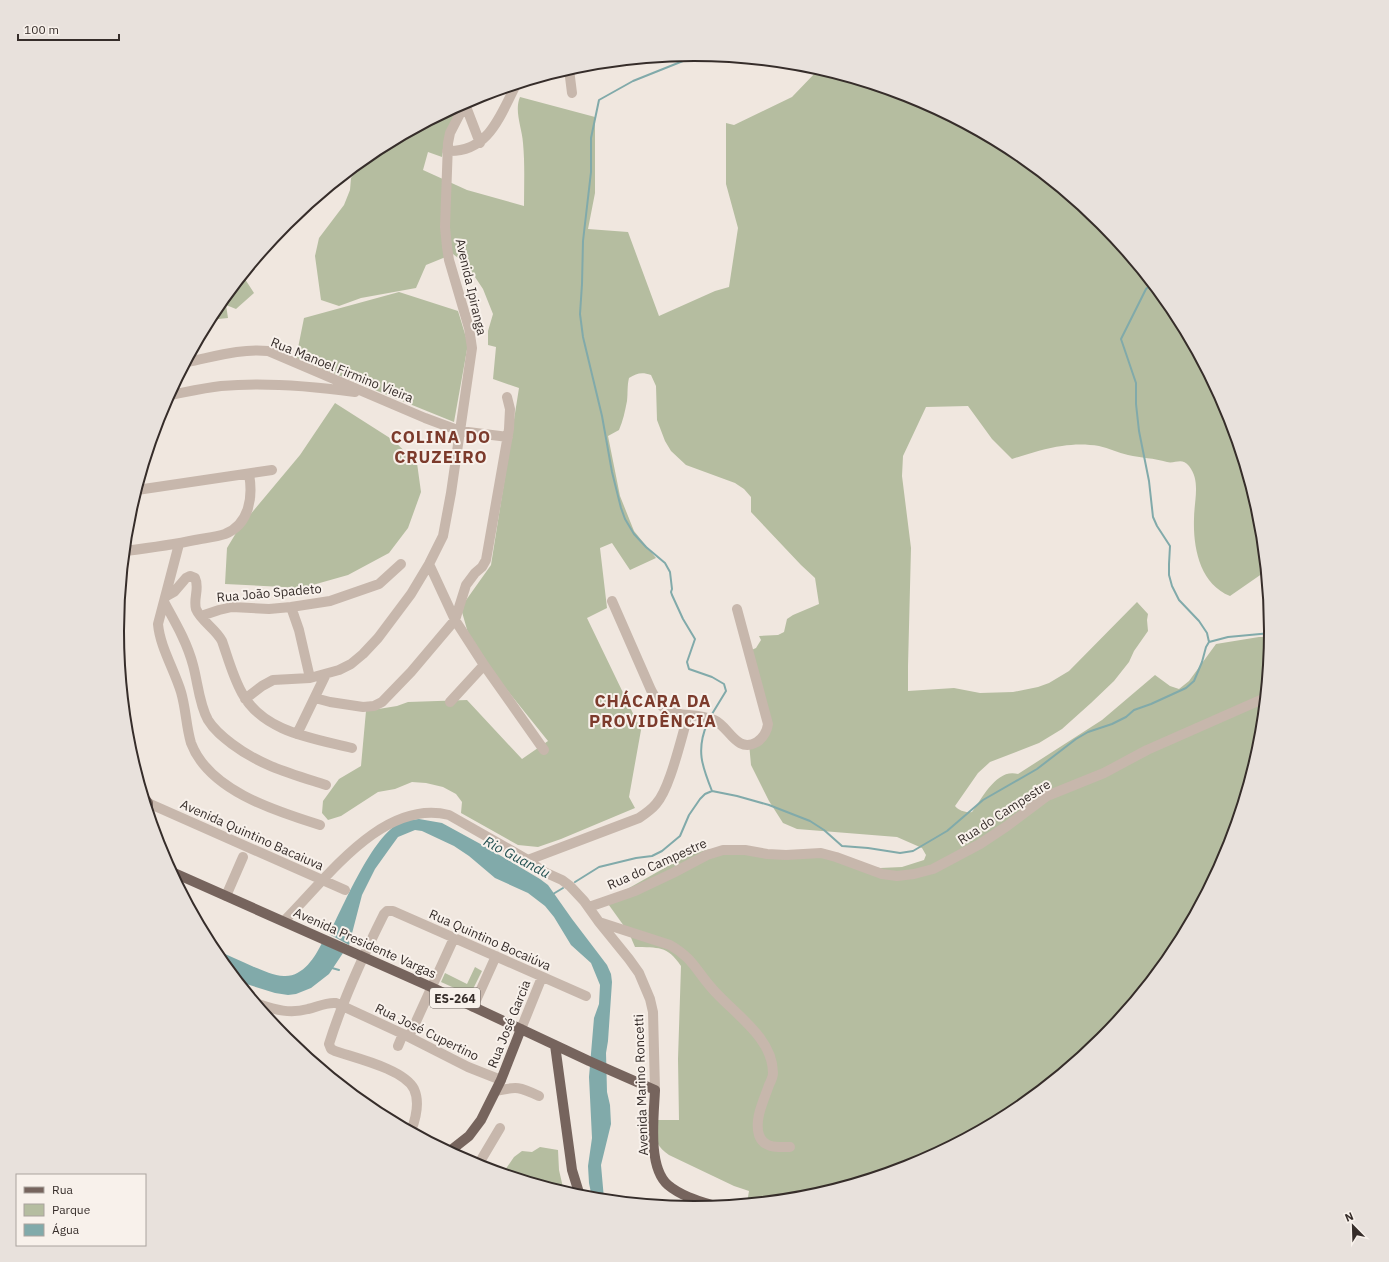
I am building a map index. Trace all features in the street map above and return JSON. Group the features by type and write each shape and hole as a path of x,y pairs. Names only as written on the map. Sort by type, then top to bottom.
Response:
{"main road":[{"name":"Avenida Presidente Vargas","path":"180,875 431,987 589,1061 655,1090"},
{"name":"Rua José Garcia","path":"454,1148 476,1128 501,1080 521,1029"},
{"path":"555,1045 572,1170 578,1189"},
{"name":"Avenida Marino Roncetti","path":"655,1090 654,1143 660,1173 664,1180 674,1189 682,1194 701,1201"}],"street":[{"path":"570,75 572,92"},
{"path":"447,151 465,149 480,143 497,122 513,90"},
{"path":"467,108 480,143"},
{"name":"Avenida Ipiranga","path":"245,699 272,680 310,678 340,670 351,664 373,644 394,618 411,594 429,564 443,536 472,348 469,328 449,260 446,227 448,142 450,134 461,111"},
{"name":"Rua Manoel Firmino Vieira","path":"193,361 260,350 268,351 425,418 460,431 508,437"},
{"path":"176,394 221,386 257,385 330,389 368,393"},
{"path":"315,698 363,707 374,706 382,702 411,672 455,620 466,585 475,573 482,567 486,560 508,437 510,409 507,398"},
{"path":"142,489 272,470"},
{"path":"130,550 179,544 224,534 235,528 248,510 250,503 251,492 249,474"},
{"path":"179,544 159,617 158,630 181,693 188,730 198,757 229,787 247,798 291,816 320,825"},
{"name":"Rua João Spadeto","path":"200,616 232,607 269,609 330,601 374,586 401,564"},
{"path":"429,564 455,620 484,665 544,750"},
{"path":"164,599 176,590 186,578 190,576 195,578 197,585 195,603 196,609 200,616 219,635 237,684 245,699 260,715 274,724 297,734 352,748"},
{"path":"164,599 190,652 203,707 212,726 226,739 255,760 279,770 326,785"},
{"path":"612,601 656,700 666,710 716,721 741,744 755,743 764,736 768,724 737,609"},
{"path":"291,607 299,630 310,678"},
{"path":"450,702 484,665"},
{"path":"297,734 326,674"},
{"name":"Rua do Campestre","path":"589,907 635,891 678,871 707,855 723,850 745,850 767,854 786,855 821,853 882,874 897,876 914,874 933,869 980,844 1047,796 1104,773 1147,750 1260,700"},
{"path":"528,860 639,818 651,809 659,800 668,782 688,716"},
{"name":"Avenida Quintino Bacaiuva","path":"152,805 345,890"},
{"name":"Avenida Marino Roncetti","path":"284,921 323,880 374,833 402,819 429,812 449,815 528,860 542,871 562,880 570,886 589,907 599,922 629,959 639,973 650,1000 653,1012 655,1090"},
{"path":"226,896 243,857"},
{"name":"Rua Quintino Bocaiúva","path":"363,957 384,914 388,911 393,911 586,996"},
{"path":"599,922 670,945 679,950 687,956 710,986 754,1031 766,1047 772,1063 773,1075 758,1120 759,1134 762,1142 769,1146 790,1147"},
{"path":"398,1046 406,1036 454,938"},
{"path":"473,1007 496,956"},
{"path":"363,957 329,1043 330,1047 335,1051 394,1072 414,1088 417,1110 412,1127"},
{"name":"Rua José Garcia","path":"521,1029 542,977"},
{"path":"266,1007 278,1011 291,1012 309,1009 328,1003 336,1003 343,1006"},
{"name":"Rua José Cupertino","path":"343,1006 468,1067 501,1080"},
{"path":"496,1091 515,1087 522,1088 539,1096"},
{"path":"481,1160 500,1128"}],"green space":[{"path":"814,74 842,80 913,104 980,137 1011,157 1070,202 1098,228 1147,284 1188,346 1206,379 1221,413 1245,483 1254,520 1261,574 1230,596 1212,583 1200,564 1194,530 1196,485 1193,472 1186,463 1181,461 1167,462 1133,456 1094,445 1071,445 1056,447 1012,459 992,439 968,406 926,407 903,456 902,476 911,548 908,691 954,688 980,693 1013,692 1038,687 1049,683 1069,671 1137,602 1148,614 1148,631 1134,651 1129,662 1114,681 1062,729 1039,743 990,762 978,773 955,806 963,811 972,812 997,779 1010,773 1018,774 1102,720 1155,675 1170,686 1179,689 1189,681 1216,644 1264,637 1263,668 1260,705 1254,742 1245,779 1221,849 1206,883 1188,916 1147,978 1098,1034 1070,1060 1011,1105 979,1125 913,1158 842,1182 806,1190 748,1198 749,1191 734,1186 669,1155 660,1147 656,1140 656,1120 679,1120 678,1059 681,966 671,954 666,951 656,948 635,947 629,933 606,901 675,862 692,854 710,849 803,853 880,868 902,867 924,860 926,855 922,848 897,837 797,829 783,823 769,801 751,765 749,743 760,735 766,721 747,652 756,648 761,640 759,636 778,635 784,632 787,619 819,604 815,578 751,512 751,497 744,489 735,483 686,465 671,451 665,441 657,420 656,386 651,375 642,373 632,376 629,378 627,401 619,430 608,436 620,496 634,531 656,558 630,570 612,543 600,548 607,608 587,618 641,730 629,797 635,808 538,847 518,845 461,813 462,802 456,794 443,787 426,783 412,782 395,789 378,792 341,816 328,820 322,813 323,801 339,779 361,766 366,711 397,706 408,702 467,700 522,759 548,741 487,665 468,633 462,612 464,603 491,565 519,388 493,379 496,347 488,345 488,331 493,314 483,289 467,265 453,254 426,265 416,288 361,298 339,306 321,300 315,256 319,238 344,205 350,190 351,178 353,175 378,157 410,137 457,113 445,138 442,157 428,152 423,170 467,190 524,206 524,151 518,108 520,97 595,117 595,193 588,229 628,232 659,316 715,291 729,287 738,228 726,184 726,123 734,125 792,97"},
{"path":"245,280 254,293 236,309 227,305"},
{"path":"399,292 458,311 468,344 454,422 296,358 304,318"},
{"path":"226,307 228,318 218,319"},
{"path":"335,403 393,440 417,463 421,492 408,528 389,553 348,575 302,588 225,584 227,548 239,528 300,455"},
{"path":"475,967 482,971 470,995 441,982 445,973 467,984"},
{"path":"540,1147 558,1150 559,1170 563,1185 506,1169 514,1157 522,1151 532,1152"}],"water":[{"path":"419,819 442,823 540,879 548,885 607,965 611,974 612,982 606,1053 607,1092 610,1105 611,1124 601,1165 603,1193 591,1191 588,1166 592,1138 589,1077 594,1018 599,1004 600,985 591,963 571,945 554,917 545,906 528,893 495,878 469,856 454,846 422,831 415,830 398,837 375,869 362,895 349,945 329,934 369,856 390,830 401,822"},
{"path":"322,943 343,953 329,974 311,988 296,994 288,995 275,993 247,984 225,954 272,974 284,976 303,970 316,954"}],"waterway":[{"path":"682,61 633,81 599,100 591,138 591,172 583,241 580,314 583,337 602,416 612,472 621,508 625,519 634,534 646,547 665,563 670,572 672,595 683,619 695,639 687,662 689,669 712,677 724,684 726,691 712,714"},
{"path":"1149,287 1146,289 1121,339 1136,383 1136,404 1139,431 1149,481 1153,517 1170,546 1169,575 1172,586 1179,600 1199,621 1207,633 1209,642"},
{"path":"575,882 599,867 636,858 652,856 662,851 680,836 689,815 700,799 705,794 712,791 769,805 810,821 824,830 842,846 900,853 913,851 947,831 983,800 1037,769 1076,739 1088,732 1112,724 1126,717 1134,710 1186,688 1194,681 1209,642 1228,637 1264,634"},
{"path":"707,724 701,750 705,774 712,791"},
{"path":"553,894 563,888"},
{"path":"332,968 339,970"}],"district":[{"name":"COLINA DO CRUZEIRO","path":"441,447"},
{"name":"CHÁCARA DA PROVIDÊNCIA","path":"653,711"}],"water label":[{"name":"Rio Guandu","path":"517,857"}]}
